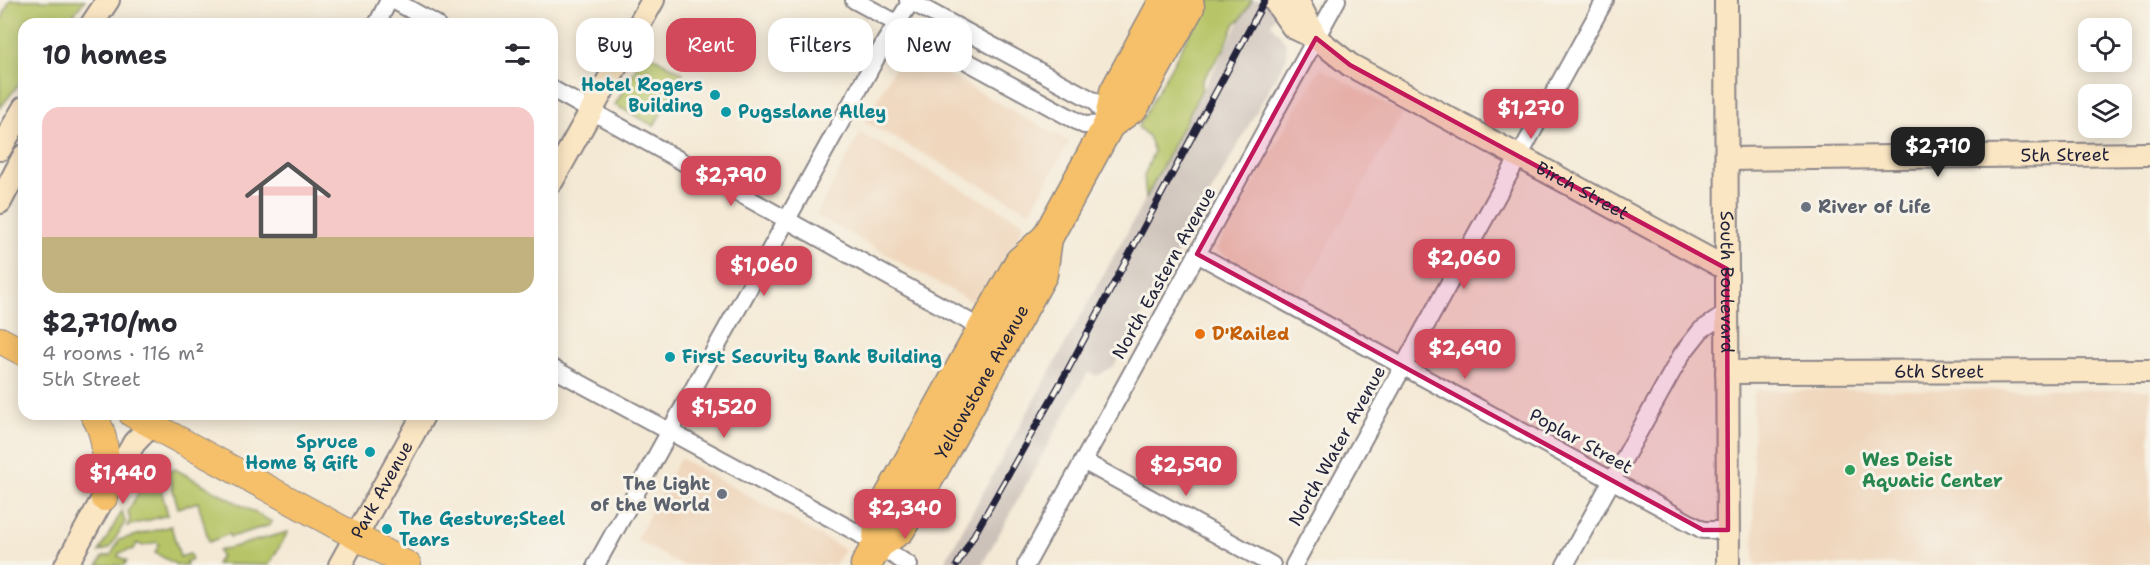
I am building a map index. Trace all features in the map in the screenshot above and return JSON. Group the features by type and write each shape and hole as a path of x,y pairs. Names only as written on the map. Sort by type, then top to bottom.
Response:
{"highway":[{"name":"Yellowstone Avenue","path":"872,554 900,529 994,335 1020,262 1047,238 1109,124 1114,92 1165,0"},
{"name":"Yellowstone Avenue","path":"1109,124 1134,106 1189,7 1188,0"}],"main road":[{"path":"0,340 18,350"},
{"path":"97,420 106,443 104,498"},
{"path":"152,420 408,565"}],"street":[{"path":"96,18 108,0"},
{"path":"380,18 391,0 425,18"},
{"path":"558,170 653,0"},
{"path":"854,0 885,18"},
{"name":"Birch Street","path":"1274,0 1293,27 1316,38 1350,65 1727,269"},
{"name":"Birch Street","path":"1297,0 1316,38"},
{"name":"North Eastern Avenue","path":"1026,565 1336,0"},
{"name":"North Water Avenue","path":"1294,565 1605,0"},
{"name":"South Boulevard","path":"1726,0 1728,565"},
{"path":"901,18 910,1 1096,102 1109,124 1084,125 972,65"},
{"path":"596,565 885,46"},
{"path":"558,92 994,335"},
{"path":"0,149 18,118"},
{"name":"5th Street","path":"1726,159 2150,154"},
{"path":"0,202 18,168"},
{"name":"Poplar Street","path":"1197,254 1703,530 1728,530"},
{"path":"1565,565 1682,354 1701,330 1727,313"},
{"path":"558,371 671,430 872,554 909,565"},
{"name":"6th Street","path":"1727,372 2150,371"},
{"path":"66,565 147,420"},
{"name":"Park Avenue","path":"340,565 421,420"},
{"path":"1083,461 1272,565"}],"highlighted area":[{"path":"1316,38 1350,65 1727,269 1728,530 1703,530 1197,254"}],"shaded area":[{"path":"1251,0 1284,0 1271,24 1286,42 1287,57 1114,366 1097,376 1088,372 982,565 943,565 1146,198"},
{"path":"1320,68 1403,114 1300,296 1216,250"},
{"path":"892,72 943,72 1069,142 1030,212 865,122"},
{"path":"860,133 1025,223 979,306 816,215"},
{"path":"1758,390 2150,390 2150,564 1758,565 1754,561 1753,396"},
{"path":"680,458 844,549 835,565 681,565 636,540"}],"green space":[{"path":"10,0 85,0 71,18 18,18 18,86 0,108 0,23"},
{"path":"1208,0 1252,0 1240,20 1235,23 1224,49 1202,81 1202,89 1146,198 1144,176 1154,151 1148,136 1138,127"},
{"path":"654,57 666,64 666,72 683,73 654,126 615,105 634,72 654,72"},
{"path":"175,469 272,522 270,525 230,537 229,534 209,542 198,502 178,508 168,472"},
{"path":"158,479 168,515 127,526 130,520 128,511 143,484"},
{"path":"122,511 125,522 110,548 99,552"},
{"path":"171,526 180,557 190,554 192,560 186,561 187,565 177,565 155,553 159,544 156,542 143,546 137,543 134,549 119,553 118,556 127,561 124,565 98,565 103,557 111,555 119,540"},
{"path":"288,532 269,565 216,564 221,556 218,551"}],"railway":[{"path":"957,565 1065,375 1265,0"}],"place":[{"name":"Hotel Rogers Building","path":"715,95"},
{"name":"Pugsslane Alley","path":"726,112"},
{"name":"River of Life","path":"1806,207"},
{"name":"D'Railed","path":"1200,334"},
{"name":"First Security Bank Building","path":"670,357"},
{"name":"Spruce Home & Gift","path":"370,452"},
{"name":"Wes Deist Aquatic Center","path":"1850,470"},
{"name":"The Light of the World","path":"722,494"},
{"name":"The Gesture;Steel Tears","path":"387,529"}]}
